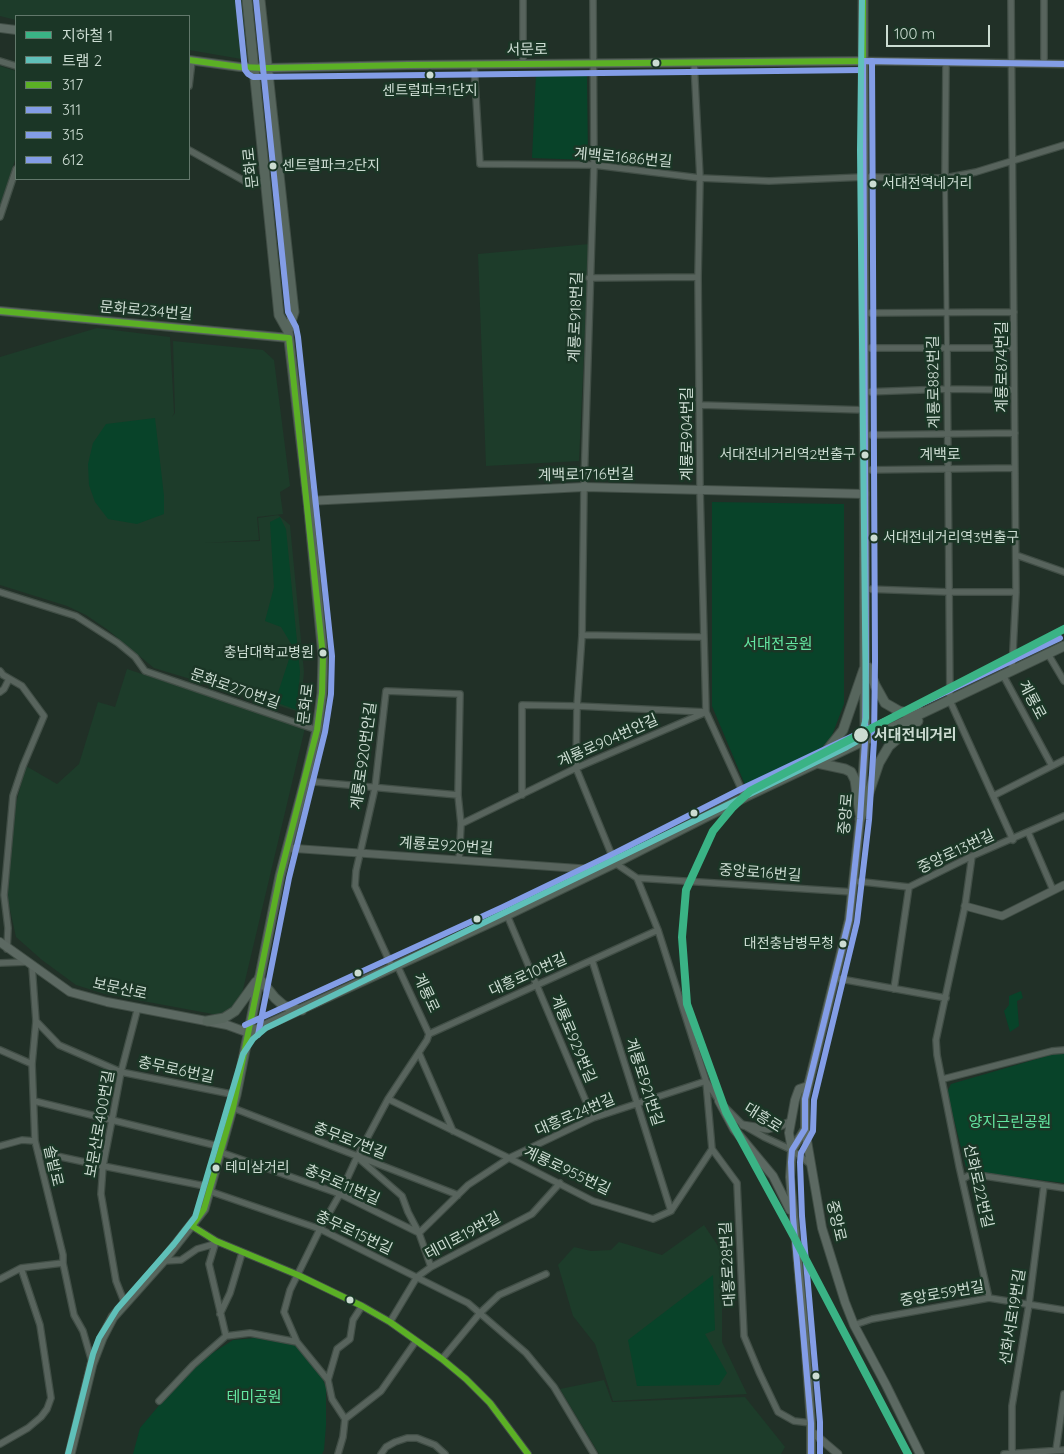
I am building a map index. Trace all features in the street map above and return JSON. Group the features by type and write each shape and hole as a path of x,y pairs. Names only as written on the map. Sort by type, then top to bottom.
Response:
{"main road":[{"name":"문화로","path":"247,0 279,315 289,335"},
{"name":"문화로","path":"70,1454 92,1364 105,1331 113,1317 163,1261 204,1209 236,1095 280,876 305,781 322,693 323,656 289,335 294,312 260,0"},
{"path":"863,0 865,740"},
{"path":"0,28 15,30"},
{"name":"서문로","path":"191,60 240,68 863,61"},
{"name":"문화로234번길","path":"0,312 289,335"},
{"name":"계백로1716번길","path":"308,501 584,487 865,494"},
{"name":"계룡로","path":"249,1033 507,915 745,797 1064,646"},
{"path":"866,661 875,685 885,703 899,711 908,713 932,710"},
{"path":"860,819 856,780 851,772 817,763 843,730 866,661"},
{"path":"860,819 879,763 889,746 908,728 932,710"},
{"name":"중앙로","path":"865,740 860,819 849,920 805,1099 805,1129 822,1228 854,1325 920,1454"},
{"name":"보문산로","path":"0,942 7,949 70,992 227,1025 249,1033"},
{"path":"207,1021 224,1018 235,1011 259,978 274,998 283,1005 292,1009 302,1010"},
{"path":"792,1150 788,1133 790,1122 799,1089 808,1086"},
{"path":"719,1102 734,1129 773,1176 786,1199 793,1217"},
{"name":"대흥로","path":"805,1129 792,1150 790,1177 811,1422 811,1454"}],"street":[{"path":"523,0 524,64"},
{"name":"계룡로918번길","path":"594,0 594,165 589,278 582,635 577,706 576,768 615,863"},
{"name":"계룡로874번길","path":"1011,0 1016,555 1012,670"},
{"path":"1044,0 1044,64"},
{"name":"서문로","path":"190,73 191,60"},
{"path":"0,61 15,66"},
{"path":"863,61 1064,64"},
{"name":"계룡로904번길","path":"694,62 700,178 698,277 700,490 702,637 706,712 745,797"},
{"name":"계룡로882번길","path":"946,62 944,178 950,701"},
{"name":"계백로1686번길","path":"474,64 480,164 594,165 700,178 769,182 864,178 944,178 976,172 1012,159 1064,145"},
{"path":"190,151 248,183 266,181"},
{"path":"0,217 15,171"},
{"path":"589,278 698,277"},
{"path":"864,313 946,314 1014,312"},
{"path":"865,348 1014,348"},
{"path":"865,392 947,389 1014,390"},
{"path":"700,405 865,410"},
{"name":"계백로","path":"865,435 1015,434"},
{"name":"계백로","path":"865,470 1015,468"},
{"path":"1016,555 1064,572"},
{"path":"866,589 1016,592"},
{"name":"문화로270번길","path":"0,592 76,616 118,643 135,657 145,671 316,730"},
{"path":"582,635 702,637"},
{"path":"1048,654 1064,681"},
{"path":"0,671 9,679 22,686 44,716 23,766 13,796 4,895 8,928 7,949"},
{"name":"계룡로","path":"1003,675 1052,766"},
{"path":"0,692 4,689 9,679"},
{"name":"계룡로920번안길","path":"395,966 355,886 356,871 375,788 386,691 460,694 458,795 461,824 459,860"},
{"path":"950,701 1013,840"},
{"path":"522,795 522,705 706,712"},
{"name":"계룡로904번안길","path":"461,824 576,768 706,712"},
{"path":"993,796 1064,760"},
{"path":"305,781 458,795"},
{"name":"중앙로13번길","path":"854,881 910,887 972,856 1013,840 1064,816"},
{"path":"1028,832 1053,890"},
{"name":"계룡로920번길","path":"288,848 601,870"},
{"name":"선화로22번길","path":"972,856 966,903 936,1040 937,1055 959,1166 989,1298"},
{"path":"615,863 637,878"},
{"name":"중앙로16번길","path":"637,878 853,892"},
{"name":"대흥로","path":"637,878 658,930 706,1081 719,1102 743,1125 792,1150"},
{"path":"966,903 1002,916 1064,885"},
{"path":"894,989 910,887"},
{"name":"계룡로929번길","path":"507,915 593,1118"},
{"name":"대흥로10번길","path":"429,1034 658,930"},
{"name":"계룡로921번길","path":"592,960 671,1211"},
{"path":"0,963 29,964"},
{"name":"솔밭로","path":"29,964 36,1021 32,1064 35,1141 63,1255 74,1315 83,1331 92,1364"},
{"name":"계룡로","path":"395,966 429,1034"},
{"path":"835,978 946,998"},
{"name":"보문산로400번길","path":"125,1304 116,1281 101,1194 103,1166 121,1072 138,1007"},
{"name":"충무로6번길","path":"36,1021 59,1045 121,1072 236,1095"},
{"path":"338,1454 343,1437 345,1419 332,1399 328,1380 297,1342 284,1312 290,1290 320,1229 340,1194 356,1158 388,1099 428,1040 429,1034"},
{"path":"0,1050 32,1064"},
{"path":"943,1080 1052,1051 1064,1050"},
{"path":"419,1053 453,1131"},
{"path":"671,1211 712,1149 706,1081"},
{"name":"대흥로24번길","path":"419,1233 468,1185 509,1158 593,1118 706,1081"},
{"name":"계룡로955번길","path":"388,1099 593,1201 653,1219 671,1211"},
{"name":"충무로11번길","path":"34,1101 221,1150 340,1194 419,1233"},
{"name":"충무로7번길","path":"233,1108 356,1158 458,1195"},
{"path":"743,1125 768,1128 790,1122"},
{"path":"0,1146 22,1140 35,1141"},
{"name":"대흥로28번길","path":"712,1149 737,1182 744,1336 778,1412 794,1422 811,1422"},
{"path":"792,1150 810,1164"},
{"name":"충무로15번길","path":"38,1152 210,1189 320,1229 468,1302 526,1353 554,1387 594,1454"},
{"path":"356,1158 402,1196 419,1233 431,1267"},
{"path":"963,1179 972,1174 1064,1188"},
{"name":"테미로19번길","path":"390,1322 417,1277 431,1267 532,1214 560,1183"},
{"name":"선화서로19번길","path":"1012,1454 1012,1406 1029,1304 1044,1185"},
{"path":"192,1226 216,1242 298,1275 362,1306 390,1322 442,1359 466,1379 490,1404 528,1454"},
{"path":"163,1261 181,1260 197,1248 216,1242"},
{"path":"216,1242 209,1264 226,1336"},
{"path":"220,1314 230,1292 242,1253"},
{"path":"0,1279 21,1268 63,1263"},
{"path":"0,1444 28,1428 40,1418 47,1409 51,1398 40,1325 21,1268"},
{"path":"442,1359 480,1313 499,1295 546,1274"},
{"name":"중앙로59번길","path":"854,1325 872,1319 989,1298 1064,1310"},
{"path":"328,1380 337,1349 350,1339 353,1320 362,1306"},
{"path":"159,1401 193,1365 226,1336 250,1333 297,1342"},
{"path":"345,1419 381,1391 416,1341"},
{"path":"1056,1450 1064,1394"},
{"path":"811,1431 838,1454"},
{"path":"381,1454 386,1447 395,1442 407,1438 417,1438 435,1445 445,1454"},
{"path":"1004,1454 1064,1450"}],"shaded area":[{"path":"0,0 242,0 247,60 190,50 190,15 15,15 15,20 0,16"},
{"path":"0,66 15,71 15,160 0,206"},
{"path":"589,244 579,461 486,466 478,254"},
{"path":"97,328 170,337 174,413 172,417 175,413 173,341 263,350 274,360 290,486 280,492 283,514 257,517 259,540 203,543 260,541 258,518 278,515 290,525 304,672 300,711 154,668 108,630 86,615 67,606 0,585 0,357"},
{"name":"충남대학교병원","path":"127,669 305,728 240,1002 232,1011 218,1015 105,994 76,985 42,960 16,937 7,896 16,803 26,766 57,784 79,764 98,702 115,707"},
{"path":"704,1225 722,1252 722,1342 747,1394 613,1401 595,1344 573,1316 558,1265 574,1247 591,1251 611,1250 619,1242 662,1255"},
{"path":"604,1380 612,1402 745,1397 785,1447 781,1454 599,1454 560,1389"}],"green space":[{"path":"587,74 588,160 532,158 536,75"},
{"path":"155,418 164,496 164,514 137,524 108,519 95,502 89,485 88,464 93,443 106,424"},
{"name":"서대전공원","path":"712,502 844,504 844,704 831,738 815,756 746,787 712,706"},
{"path":"280,517 286,529 300,672 297,710 275,702 293,647 281,627 265,621 274,587 270,522"},
{"path":"1021,991 1023,998 1017,1001 1019,1026 1010,1032 1004,1011 1009,1005 1009,996"},
{"name":"양지근린공원","path":"1054,1054 1064,1054 1064,1183 967,1171 947,1092 951,1084"},
{"path":"713,1275 715,1330 705,1334 727,1373 719,1385 637,1386 628,1340"},
{"name":"테미공원","path":"255,1338 294,1345 316,1363 326,1387 326,1425 322,1454 133,1454 140,1428 177,1384 203,1359 233,1340"}],"metro line":[{"name":"1","path":"908,1454 726,1112 687,1004 682,937 686,890 713,831 733,807 750,791 1064,629"}],"tram line":[{"name":"2","path":"68,1454 93,1354 99,1338 117,1309 195,1217 243,1054 253,1039 266,1028 847,747 856,742 862,733 866,718 860,150 862,0"}],"transit line":[{"name":"315","path":"256,0 288,312 296,327 298,337 332,656 331,694 325,732 289,878 258,1035"},
{"name":"317","path":"863,0 863,61"},
{"name":"311","path":"238,1 245,70 253,77 863,70"},
{"name":"317","path":"190,60 240,67 267,68 863,61"},
{"name":"612","path":"863,61 1064,64"},
{"name":"612","path":"811,1454 811,1423 793,1217 791,1162 792,1150 805,1129 805,1099 849,920 860,819 865,741 866,661 863,61"},
{"name":"311","path":"820,1454 820,1422 802,1216 800,1162 801,1153 813,1131 814,1100 857,922 869,820 874,741 875,661 872,61"},
{"name":"317","path":"0,311 289,338"},
{"name":"317","path":"192,1226 204,1209 233,1108 280,876 317,730 322,693 323,656 289,338"},
{"name":"315","path":"245,1025 503,907 741,789 1060,638"},
{"name":"317","path":"192,1226 216,1241 298,1275 362,1306 390,1322 442,1359 466,1379 490,1403 528,1454"}],"place":[{"name":"센트럴파크1단지","path":"430,75"},
{"name":"센트럴파크2단지","path":"273,166"},
{"name":"서대전역네거리","path":"873,184"},
{"name":"서대전네거리역2번출구","path":"865,455"},
{"name":"서대전네거리역3번출구","path":"874,538"},
{"name":"충남대학교병원","path":"323,653"},
{"name":"서대전네거리","path":"861,735"},
{"name":"대전충남병무청","path":"843,944"},
{"name":"테미삼거리","path":"216,1168"}]}
